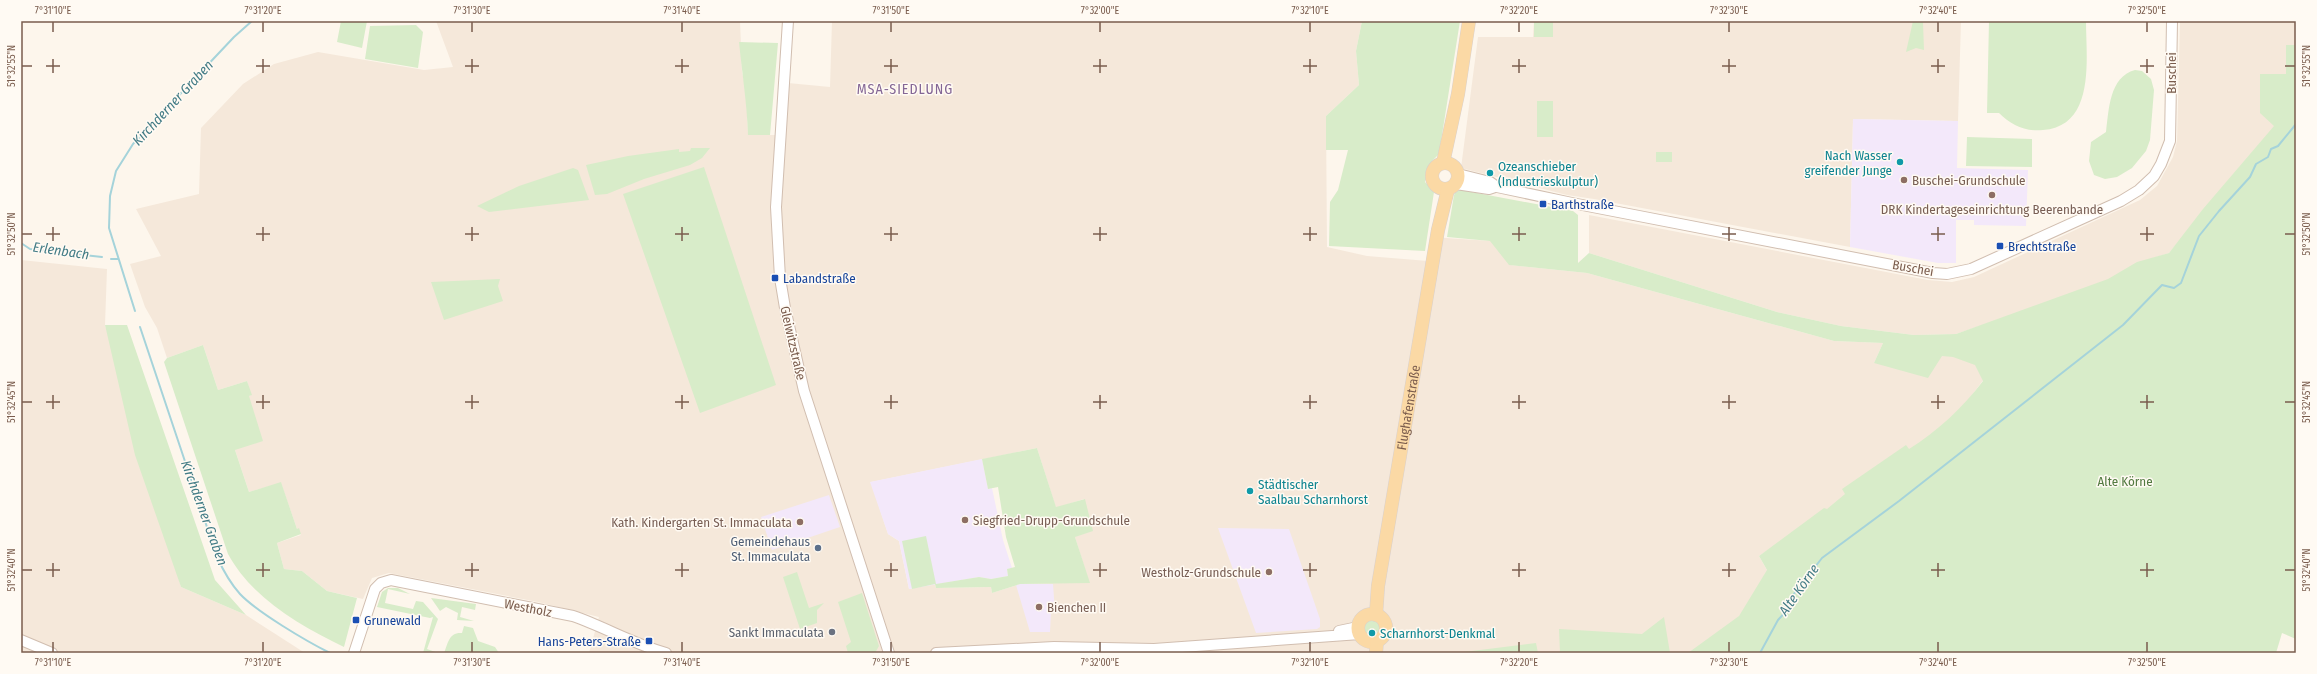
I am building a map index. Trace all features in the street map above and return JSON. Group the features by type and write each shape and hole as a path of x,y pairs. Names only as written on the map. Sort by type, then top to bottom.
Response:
{"main road":[{"name":"Flughafenstraße","path":"1372,615 1438,230 1450,177 1458,94 1469,21"},
{"path":"1372,615 1384,620 1386,626 1383,636 1368,641 1361,620 1372,615"}],"street":[{"name":"Gleiwitzstraße","path":"788,21 776,207 779,259 785,308 804,391 889,653"},
{"name":"Buschei","path":"1450,177 1489,189 1497,187 1933,272 1947,274 1971,269 2121,201 2139,190 2151,179 2161,164 2170,141 2172,21"},
{"name":"Westholz","path":"354,653 373,594 378,586 384,582 394,581 573,616 592,623 631,642 666,653"},
{"path":"936,653 1054,647 1145,649 1330,636 1334,633 1368,641"},
{"path":"21,640 52,653"}],"shaded area":[{"path":"436,21 740,21 742,72 746,89 748,134 784,135 788,83 830,87 832,21 1362,21 1356,51 1359,85 1326,116 1327,247 1367,256 1428,261 1431,237 1491,241 1510,265 1587,273 1834,341 1883,343 1874,363 1942,355 1974,359 1984,379 1957,415 1878,475 1759,556 1768,572 1752,600 1733,624 1694,653 589,653 599,617 538,602 389,573 372,578 363,599 327,591 302,571 284,569 277,543 301,535 297,529 281,483 249,492 235,450 249,396 251,395 247,381 218,390 203,345 167,358 157,328 145,307 130,264 161,256 136,209 199,194 201,128 243,84 274,64 318,52 424,70 453,67","holes":["1037,448 1056,508 1084,499 1075,537 1089,582 1020,584 992,593 991,587 936,588 935,584 909,589 899,541 888,534 871,482"]},
{"path":"1534,21 1961,21 1958,121 1853,119 1850,247 1567,195 1461,168 1478,37 1533,37"},
{"path":"2180,21 2296,21 2296,101 2169,253 2141,262 2108,282 1956,334 1914,335 1841,326 1777,312 1589,253 1589,215 1928,280 1952,282 1974,277 2140,200 2157,186 2173,157 2177,141"},
{"name":"Buschei-Grundschule","path":"1853,119 1958,121 1957,168 2028,170 2026,226 1974,225 1974,220 1956,220 1956,263 1938,263 1850,247"},
{"path":"21,260 107,269 105,325 181,587 246,615 305,653 21,653"},
{"name":"Siegfried-Drupp-Grundschule","path":"982,459 988,489 992,488 1003,540 1012,568 1007,569 1008,576 991,579 979,577 909,589 899,541 888,534 870,482"},
{"name":"Kath. Kindergarten St. Immaculata","path":"829,495 840,527 772,550 761,517"},
{"name":"Westholz-Grundschule","path":"1218,528 1289,529 1320,619 1320,627 1317,629 1256,633"},
{"name":"Bienchen II","path":"1053,584 1055,612 1051,612 1050,632 1030,632 1016,585"}],"green space":[{"path":"341,21 367,21 362,48 337,42"},
{"path":"1362,21 1460,21 1439,154 1432,161 1425,182 1434,192 1425,251 1329,246 1330,202 1338,190 1348,150 1326,150 1326,116 1359,85 1356,51"},
{"path":"1534,21 1553,21 1553,37 1534,37"},
{"path":"1913,21 1923,22 1924,50 1916,48 1906,52"},
{"path":"1989,21 2086,21 2087,53 2084,88 2080,104 2072,116 2060,126 2043,130 2024,129 2008,121 1999,113 1987,113"},
{"path":"416,25 423,32 418,68 365,59 370,26"},
{"path":"739,42 778,43 770,135 748,135 746,100"},
{"name":"Alte Körne","path":"2286,45 2296,45 2296,639 2282,633 2276,653 1688,653 1739,616 1767,570 1759,556 1824,508 1827,509 1845,494 1842,489 1906,445 1909,449 1930,435 1967,400 1983,381 1975,365 1953,357 1942,356 1928,378 1874,363 1883,343 1834,341 1587,273 1509,265 1490,241 1447,237 1456,191 1461,190 1573,211 1578,215 1578,263 1589,253 1777,312 1841,326 1914,335 1956,334 2108,279 2137,262 2169,253 2203,209 2274,126 2260,113 2260,74 2286,74"},
{"path":"2135,70 2142,71 2151,79 2154,90 2150,140 2146,151 2132,168 2117,177 2105,179 2094,175 2089,161 2091,142 2106,132 2112,95 2115,87 2126,74"},
{"path":"1537,101 1553,101 1553,137 1537,137"},
{"path":"1967,137 2032,139 2032,167 1966,166"},
{"path":"691,148 710,148 702,158 690,165 644,179 607,194 595,195 586,165 628,156 679,149 679,152 690,151"},
{"path":"1656,152 1672,152 1672,162 1656,162"},
{"path":"704,167 776,385 700,413 623,194"},
{"path":"573,168 578,170 589,200 489,212 477,206 519,186"},
{"path":"500,279 498,286 503,301 444,320 431,282"},
{"path":"105,325 127,325 215,580 246,615 181,587 135,455"},
{"path":"203,345 218,390 247,381 252,395 249,396 263,441 235,450 249,492 281,482 297,529 299,528 301,534 277,543 284,569 302,571 327,591 357,598 344,647 294,620 263,597 238,570 228,554 164,362 167,358"},
{"path":"1037,448 1056,507 1085,499 1093,531 1075,537 1090,583 1020,584 992,593 991,587 936,588 935,584 912,589 902,541 926,536 936,584 979,577 991,579 1008,576 1007,569 1015,567 1006,537 998,487 988,489 982,459"},
{"path":"797,572 809,608 824,603 817,610 817,623 800,629 783,577"},
{"path":"388,588 398,588 410,594 388,589 385,603 413,609 416,601 423,602 438,619 427,649 438,653 423,653 433,617 430,618 377,607 382,592"},
{"path":"862,593 879,646 875,653 848,653 846,646 851,642 838,602"},
{"path":"431,598 476,604 475,610 462,607 460,617 474,621 457,620 458,613 446,607 440,611"},
{"path":"1664,617 1670,653 1560,653 1559,629 1642,634"},
{"path":"1372,620 1378,622 1380,628 1378,634 1372,636 1366,634 1364,628 1366,622"},
{"path":"464,626 473,628 478,641 495,647 499,653 444,653 452,636 454,634 462,633"},
{"path":"1536,643 1538,653 1456,653"}],"waterway":[{"name":"Kirchderner Graben","path":"135,311 109,228 110,196 116,171 133,144 234,37 252,21"},
{"name":"Alte Körne","path":"1760,653 1778,620 1789,608 1793,595 1822,558 1899,501 2123,325 2162,285 2174,288 2181,283 2199,236 2219,211 2250,177 2256,164 2268,157 2271,149 2278,146 2296,124"},
{"name":"Erlenbach","path":"21,243 30,249 102,257"},
{"name":"Erlenbach","path":"111,259 118,259"},
{"name":"Kirchderner Graben","path":"140,327 217,557 227,576 240,594 258,609 295,634 330,653"}],"place":[{"name":"Nach Wasser greifender Junge","path":"1900,162"},
{"name":"Ozeanschieber (Industrieskulptur)","path":"1490,173"},
{"name":"Buschei-Grundschule","path":"1904,180"},
{"name":"DRK Kindertageseinrichtung Beerenbande","path":"1992,195"},
{"name":"Barthstraße","path":"1543,204"},
{"name":"Brechtstraße","path":"2000,246"},
{"name":"Labandstraße","path":"775,278"},
{"name":"Städtischer Saalbau Scharnhorst","path":"1250,491"},
{"name":"Siegfried-Drupp-Grundschule","path":"965,520"},
{"name":"Kath. Kindergarten St. Immaculata","path":"800,522"},
{"name":"Gemeindehaus St. Immaculata","path":"818,548"},
{"name":"Westholz-Grundschule","path":"1269,572"},
{"name":"Bienchen II","path":"1039,607"},
{"name":"Grunewald","path":"356,620"},
{"name":"Sankt Immaculata","path":"832,632"},
{"name":"Scharnhorst-Denkmal","path":"1372,633"},
{"name":"Hans-Peters-Straße","path":"649,641"}],"district":[{"name":"MSA-SIEDLUNG","path":"905,89"}]}
